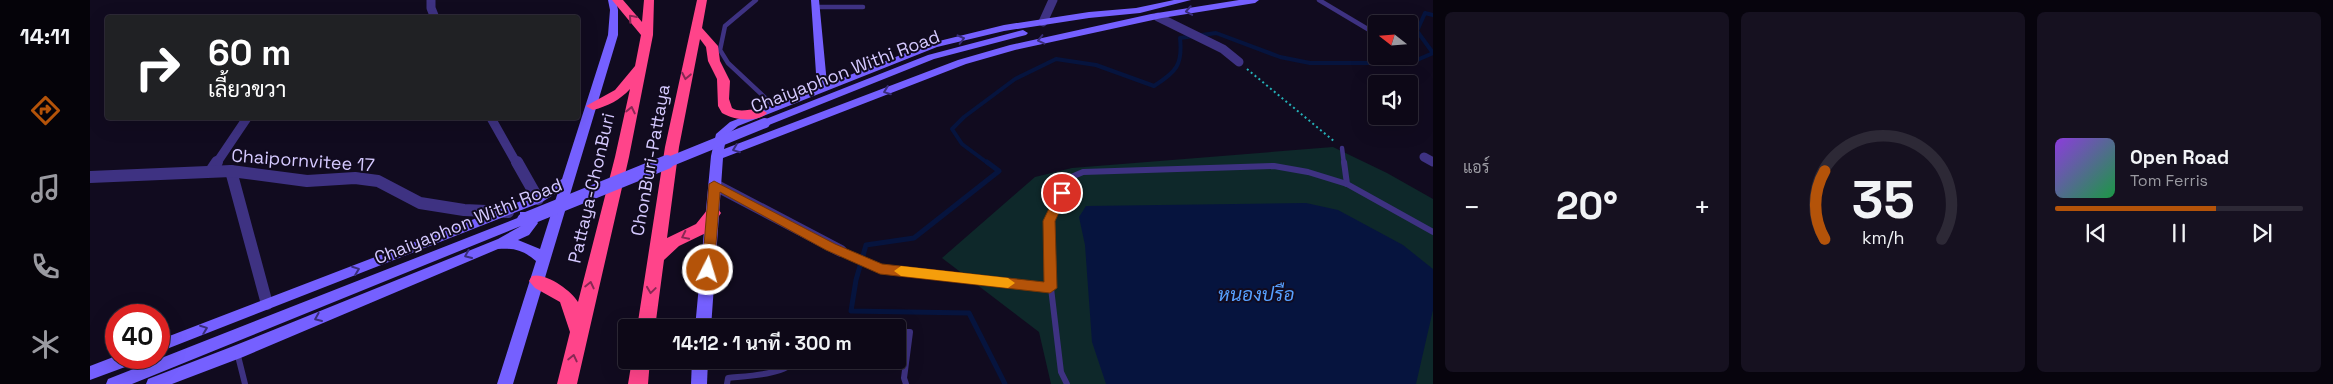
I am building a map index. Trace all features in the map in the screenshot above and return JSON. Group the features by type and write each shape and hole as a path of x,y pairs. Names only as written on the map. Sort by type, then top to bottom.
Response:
{"highway":[{"path":"617,0 648,35"},
{"name":"Pattaya-ChonBuri","path":"567,384 622,156 648,35 649,0"},
{"name":"ChonBuri-Pattaya","path":"647,319 672,147 702,0"},
{"path":"696,28 712,46 712,58 724,80 722,101 725,109 730,113 740,116 762,118"},
{"path":"592,106 610,100 620,94 641,64"},
{"path":"655,259 673,242 702,228 713,213"},
{"path":"538,281 545,288 563,294 573,306 579,332"},
{"path":"638,384 640,369"}],"main road":[{"path":"504,384 538,281 613,35 614,10 612,0"},
{"name":"Chaiyaphon Withi Road","path":"114,384 524,220 762,118 931,57 986,41 1187,0"},
{"name":"Chaiyaphon Withi Road","path":"717,156 962,62 1022,44 1249,0"},
{"path":"815,3 822,90"},
{"name":"Chaiyaphon Withi Road","path":"717,156 722,134 734,124 762,118 776,107 934,45 1004,28 1140,10"},
{"name":"Chaiyaphon Withi Road","path":"1096,20 1158,17"},
{"path":"704,319 717,156"},
{"name":"Chaiyaphon Withi Road","path":"170,342 508,212 538,199 569,180"},
{"path":"496,244 524,232 531,223 526,215 508,212"},
{"name":"Chaiyaphon Withi Road","path":"154,384 237,352 496,244 516,242 528,246 544,260"},
{"path":"90,373 105,367"},
{"path":"698,384 699,369"}],"street":[{"path":"431,0 431,8 434,15"},
{"path":"1042,0 1052,2 1043,22"},
{"path":"1158,17 1217,46 1239,62"},
{"path":"211,172 246,120"},
{"path":"491,120 538,199"},
{"path":"1433,154 1424,157 1433,162"},
{"path":"231,171 267,304"},
{"name":"Chaipornvitee 17","path":"90,177 231,171 307,181 355,178 378,181 420,203 464,210 508,212"},
{"path":"714,184 841,251"}],"lane":[{"path":"756,0 725,26 720,50 728,64 776,107"},
{"path":"1319,0 1368,29"},
{"path":"815,3 863,7"},
{"path":"1342,148 1346,184"},
{"path":"1067,384 1061,372 1050,288 1049,221 1068,178 1083,172 1274,166 1308,172 1346,184 1433,232"},
{"path":"841,251 880,269 1050,288"},
{"path":"906,332 910,332 906,384"},
{"path":"237,352 245,384"},
{"path":"727,384 728,378 773,372 781,369"}],"path":[{"path":"1239,62 1342,148"}],"green space":[{"name":"หนองปรือ","path":"1333,147 1387,173 1433,199 1433,384 1051,384 1039,332 942,258 1035,177 1072,168"}],"water":[{"name":"หนองปรือ","path":"1306,203 1338,210 1403,245 1433,269 1433,310 1416,384 1106,384 1092,342 1085,245 1079,217 1086,206"}],"waterway":[{"path":"989,164 962,144 952,129 964,117 1015,79 1056,59 1096,65 1154,86 1173,72 1176,67 1180,55 1180,38 1216,33 1280,57 1310,63 1410,63 1433,53 1417,31 1425,13 1433,15"},
{"path":"987,162 999,171 914,238 866,245 856,280 851,311 969,313 1005,384"}],"slow traffic":[{"path":"901,271 1008,283"}],"route":[{"path":"708,270 714,184 830,247 880,269 1050,288 1049,221 1062,193"}]}
